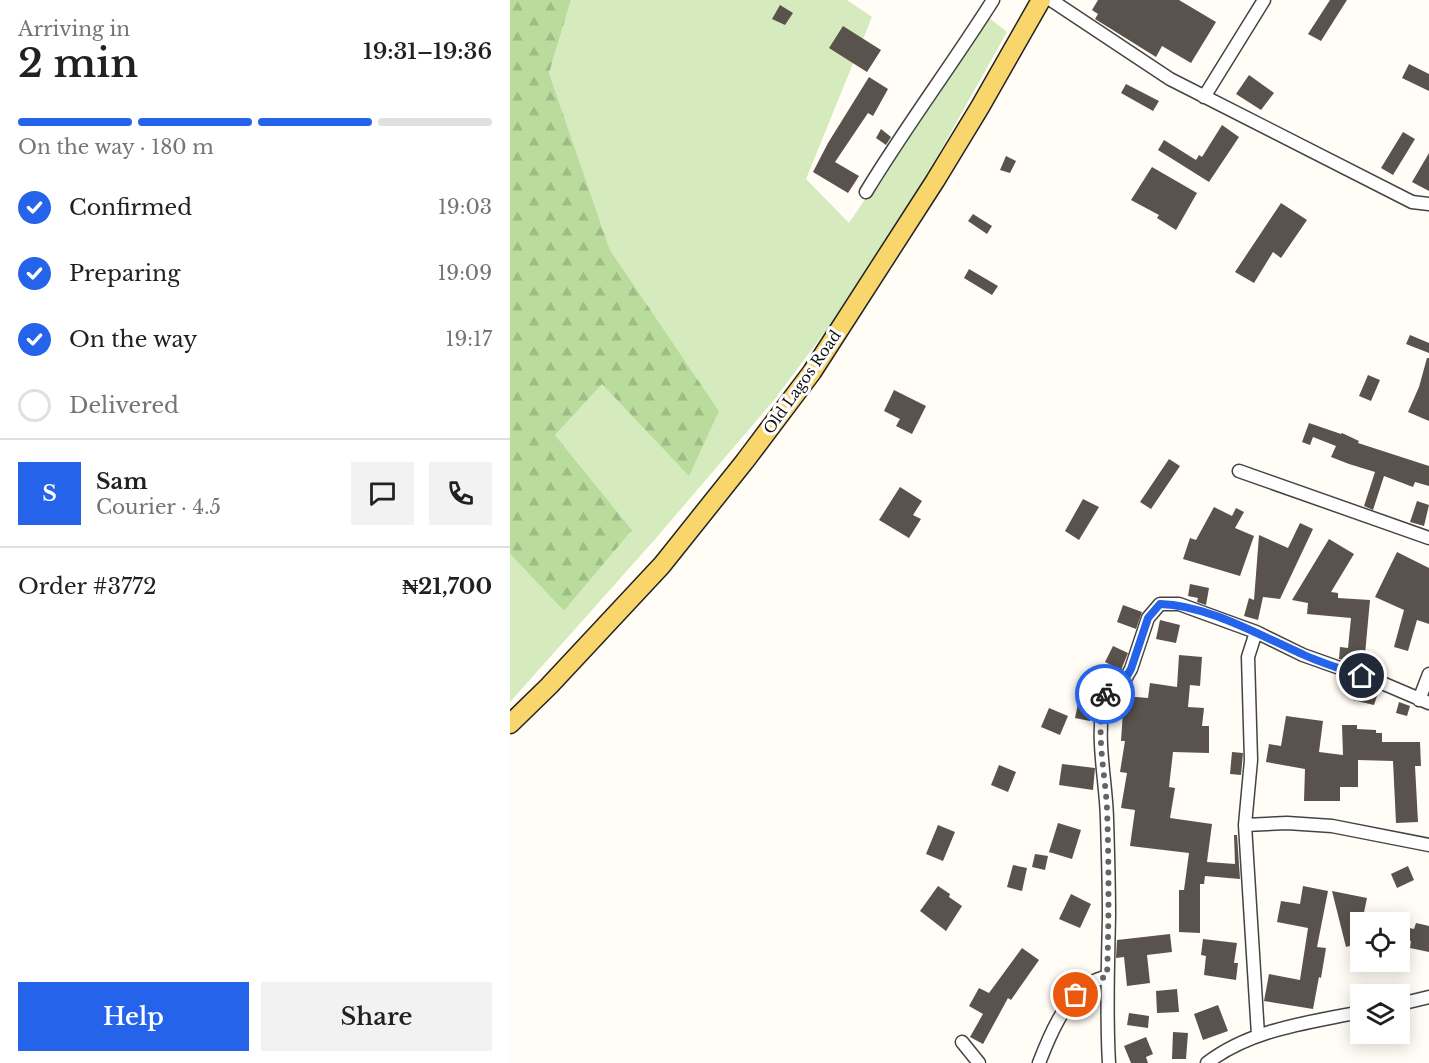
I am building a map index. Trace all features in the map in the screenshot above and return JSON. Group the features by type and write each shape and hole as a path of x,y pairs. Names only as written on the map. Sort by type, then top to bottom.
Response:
{"main road":[{"name":"Old Lagos Road","path":"510,724 566,669 662,565 812,372 941,171 1041,0"}],"street":[{"path":"866,192 993,0"},
{"path":"1051,0 1157,71 1412,202 1429,204"},
{"path":"1204,96 1264,0"},
{"path":"1239,471 1428,534"},
{"path":"1108,1063 1106,1018 1109,915 1107,807 1099,727 1106,692 1124,681 1131,669 1148,618 1160,604 1179,604 1256,632 1303,655 1382,683 1424,702 1429,674"},
{"path":"1256,632 1248,657 1251,760 1245,825 1258,1035"},
{"path":"1245,825 1287,823 1332,826 1429,845"},
{"path":"1039,1063 1051,1033 1076,995 1089,984 1107,976"},
{"path":"1410,1002 1429,997"},
{"path":"1207,1063 1233,1046 1258,1035 1350,1014"},
{"path":"962,1042 979,1063"}],"green space":[{"path":"510,0 571,0 549,73 610,250 719,411 689,476 602,384 555,435 632,530 564,611 510,554"},
{"path":"571,0 847,0 872,17 806,179 849,223 988,17 1007,32 881,257 774,400 657,537 510,702 510,554 564,611 632,530 555,435 602,383 719,411 610,250 549,73"}],"building":[{"path":"1098,0 1179,0 1216,22 1191,63 1162,46 1156,57 1095,19 1098,14 1092,10"},
{"path":"1330,0 1347,0 1321,41 1308,34"},
{"path":"780,5 793,13 785,25 772,19"},
{"path":"843,26 881,50 867,72 829,48"},
{"path":"1409,64 1429,74 1429,91 1402,78"},
{"path":"1249,75 1274,93 1261,110 1236,94"},
{"path":"869,77 888,89 873,116 868,113 835,162 859,176 848,193 813,172 828,143"},
{"path":"1126,84 1159,101 1153,111 1121,93"},
{"path":"1222,125 1239,137 1209,182 1158,150 1164,140 1196,160 1199,155 1202,157"},
{"path":"881,129 891,137 886,145 876,138"},
{"path":"1403,132 1415,139 1393,175 1381,168"},
{"path":"1429,153 1429,191 1412,182"},
{"path":"1006,156 1016,161 1010,173 1000,170"},
{"path":"1152,167 1197,193 1176,230 1157,218 1159,215 1131,200"},
{"path":"1281,203 1307,220 1281,258 1273,252 1254,283 1235,272"},
{"path":"973,214 992,226 987,234 968,221"},
{"path":"969,269 998,286 992,295 964,278"},
{"path":"1410,335 1429,343 1429,353 1406,344"},
{"path":"1427,358 1429,358 1429,421 1408,412 1419,387"},
{"path":"1368,375 1380,380 1371,401 1359,396"},
{"path":"894,390 926,406 912,434 896,426 900,419 884,411"},
{"path":"1309,423 1342,433 1359,441 1358,443 1429,466 1429,486 1415,482 1413,487 1384,476 1373,510 1364,506 1375,472 1331,457 1336,446 1313,437 1310,445 1302,442"},
{"path":"1169,459 1180,466 1151,509 1140,502"},
{"path":"900,487 922,501 913,515 921,519 909,538 879,520"},
{"path":"1083,499 1099,507 1079,540 1065,531"},
{"path":"1417,501 1429,505 1424,526 1410,522"},
{"path":"1214,507 1232,516 1236,508 1244,512 1235,528 1254,536 1240,576 1183,559 1190,538 1196,540"},
{"path":"1300,523 1313,529 1280,599 1263,597 1258,620 1244,616 1249,598 1254,600 1259,535 1288,548"},
{"path":"1329,539 1354,554 1331,592 1338,593 1338,598 1370,600 1364,665 1339,659 1340,647 1348,648 1351,618 1307,614 1308,603 1292,600"},
{"path":"1397,552 1429,568 1429,624 1417,620 1408,651 1394,647 1404,610 1375,597"},
{"path":"1190,584 1209,588 1206,605 1197,602 1198,598 1188,596"},
{"path":"1123,605 1142,612 1136,629 1117,622"},
{"path":"1160,620 1180,625 1176,643 1156,639"},
{"path":"1113,646 1128,653 1121,670 1105,662"},
{"path":"1179,655 1202,657 1200,686 1190,685 1188,707 1204,708 1202,726 1209,726 1209,753 1173,752 1169,787 1175,788 1170,818 1212,824 1207,862 1235,864 1234,835 1237,835 1240,879 1205,876 1204,884 1200,884 1200,933 1179,932 1179,890 1184,890 1189,853 1130,846 1135,810 1121,808 1127,773 1120,772 1125,741 1121,741 1124,696 1148,698 1150,683 1177,687"},
{"path":"1097,666 1108,673 1096,692 1090,721 1075,718 1081,690"},
{"path":"1356,688 1378,693 1374,705 1353,700"},
{"path":"1399,702 1410,706 1407,716 1396,713"},
{"path":"1049,708 1068,716 1060,735 1041,727"},
{"path":"1286,716 1323,721 1319,752 1343,755 1342,725 1357,725 1357,729 1376,730 1376,733 1382,733 1382,742 1420,742 1421,766 1415,766 1418,822 1396,823 1393,761 1358,760 1358,787 1340,787 1340,801 1304,801 1305,769 1266,762 1269,744 1281,746"},
{"path":"1232,752 1243,753 1241,775 1230,774"},
{"path":"1062,764 1095,768 1093,790 1059,785"},
{"path":"999,765 1016,772 1008,792 991,785"},
{"path":"1058,823 1081,830 1072,859 1049,852"},
{"path":"938,825 955,832 943,861 926,854"},
{"path":"1035,854 1048,856 1045,870 1032,867"},
{"path":"1013,865 1027,868 1022,891 1007,887"},
{"path":"1408,866 1414,880 1397,888 1391,874"},
{"path":"938,886 962,906 946,931 920,911"},
{"path":"1303,886 1328,891 1317,947 1326,948 1313,1009 1264,1001 1269,974 1300,980 1308,928 1277,922 1281,901 1300,904"},
{"path":"1332,891 1367,898 1364,912 1350,912 1350,946 1346,947"},
{"path":"1071,894 1091,904 1080,928 1059,919"},
{"path":"1416,923 1429,926 1429,952 1410,948 1410,928 1414,929"},
{"path":"1170,934 1172,952 1147,955 1150,983 1127,986 1124,957 1116,958 1117,940"},
{"path":"1203,939 1237,943 1234,963 1238,963 1236,980 1204,975 1206,956 1201,955"},
{"path":"1022,948 1039,960 1011,1000 1008,998 983,1044 970,1037 983,1014 969,1006 979,988 989,993"},
{"path":"1177,989 1179,1012 1157,1013 1156,991"},
{"path":"1218,1005 1228,1031 1203,1040 1194,1014"},
{"path":"1129,1013 1149,1016 1148,1028 1127,1025"},
{"path":"1173,1032 1188,1033 1186,1059 1172,1059"},
{"path":"1146,1037 1153,1054 1146,1057 1148,1063 1131,1063 1124,1046"}],"way so far":[{"path":"1076,995 1089,984 1107,976 1109,915 1107,807 1099,727 1105,694"}],"route":[{"path":"1105,694 1124,681 1131,669 1148,618 1160,604 1179,604 1230,622 1303,655 1362,676"}]}
